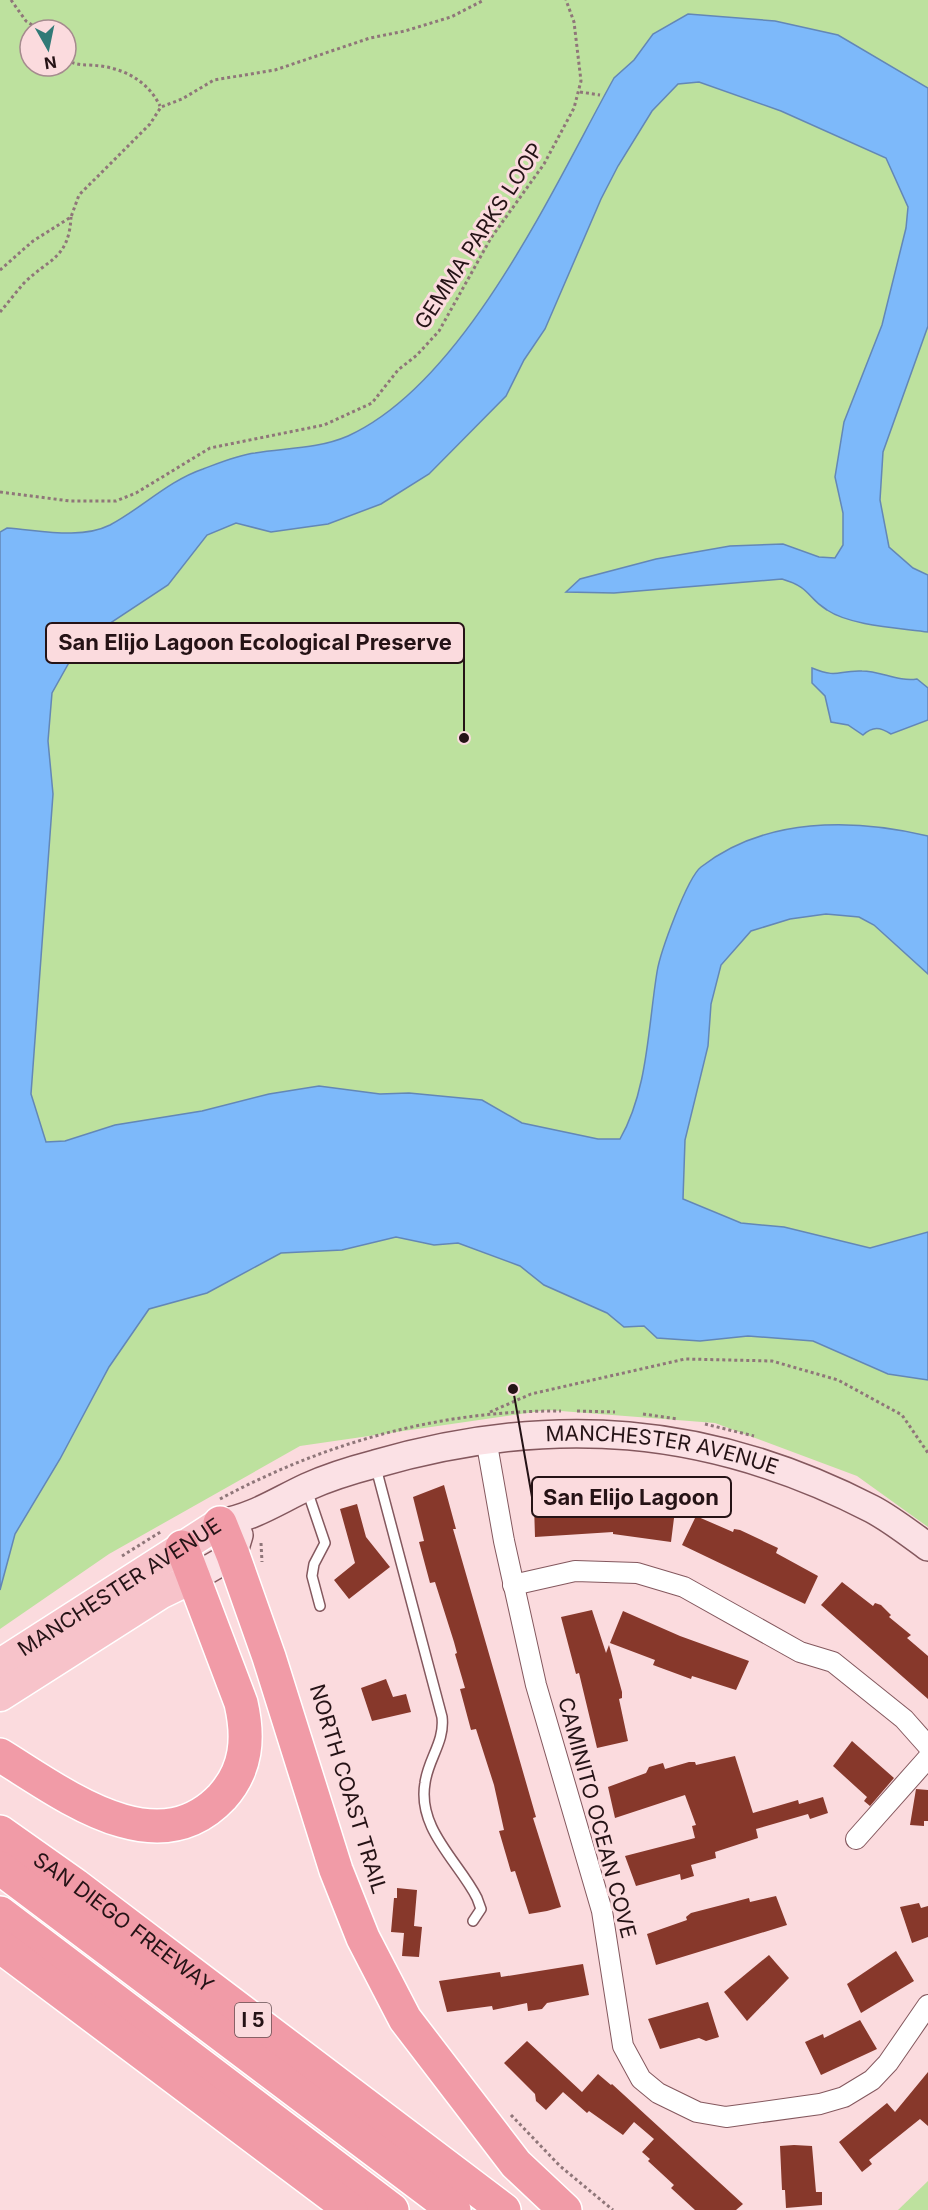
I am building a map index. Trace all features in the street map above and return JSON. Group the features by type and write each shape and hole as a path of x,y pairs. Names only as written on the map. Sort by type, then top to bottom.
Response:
{"highway":[{"path":"232,1521 252,1554 305,1767 336,1870 363,1938 405,2019 516,2164 565,2210"},
{"path":"7,1759 100,1814 142,1827 170,1826 211,1808 234,1783 247,1748 247,1728 241,1703 182,1547"},
{"name":"SAN DIEGO FREEWAY","path":"0,1832 75,1886 504,2210"},
{"path":"0,1868 454,2210"},
{"path":"0,1913 392,2210"},
{"path":"0,1946 351,2210"}],"main road":[{"name":"MANCHESTER AVENUE","path":"0,1665 182,1547 232,1521 306,1487 486,1426 530,1433 582,1431 648,1436 740,1454 819,1485 874,1510 928,1547"},
{"name":"MANCHESTER AVENUE","path":"0,1696 160,1594 252,1554"}],"street":[{"name":"CAMINITO OCEAN COVE","path":"486,1426 513,1585 538,1689 602,1911 623,2046 641,2079 658,2093 697,2112 726,2117 820,2104 844,2097 872,2080 888,2063 928,2005"},
{"path":"513,1585 575,1571 637,1573 684,1587 800,1652 833,1662 903,1719 928,1746"},
{"path":"856,1839 928,1758"}],"lane":[{"path":"375,1464 444,1730 424,1784 425,1801 436,1836 477,1898 481,1909 473,1921"},
{"path":"306,1487 325,1543 314,1564 312,1576 320,1606"}],"path":[{"path":"11,0 24,18"},
{"path":"0,312 26,282 61,254 79,195 150,124 161,106 182,99 214,80 276,70 370,38 405,31 451,17 483,0"},
{"path":"566,0 574,22 580,92 600,94"},
{"path":"78,66 90,65 128,73 153,91 161,106"},
{"name":"GEMMA PARKS LOOP","path":"0,492 70,501 116,501 136,493 210,448 324,425 372,403 398,370 417,356 443,326 491,238 544,164 580,92"},
{"path":"0,270 33,241 71,217"},
{"path":"486,1426 531,1394 685,1359 772,1361 838,1380 902,1415 928,1453"},
{"path":"509,2113 560,2166 613,2210"}],"green space":[{"path":"0,0 928,0 928,1527 857,1476 715,1423 548,1410 300,1446 109,1554 0,1629"},
{"path":"928,2181 928,2210 898,2210"}],"water":[{"path":"688,14 775,21 838,35 928,88 928,326 883,452 880,500 889,547 913,568 928,575 928,632 849,620 827,610 804,589 782,579 614,593 566,592 580,579 656,559 730,546 783,544 819,557 835,558 843,545 843,513 835,477 844,422 882,325 906,228 908,207 886,158 781,111 699,82 678,84 652,111 618,166 601,199 545,329 524,360 506,396 429,474 381,504 328,524 271,532 236,523 207,535 168,585 80,643 52,693 48,741 53,794 31,1094 46,1142 65,1141 115,1125 202,1111 269,1094 319,1086 380,1094 409,1093 482,1100 522,1123 598,1139 620,1139 629,1120 642,1079 659,962 682,900 701,867 726,851 753,839 781,830 810,826 870,826 928,836 928,974 874,925 859,917 826,914 790,919 751,931 721,965 711,1004 708,1046 685,1140 683,1199 741,1223 784,1227 870,1248 928,1232 928,1380 888,1374 813,1341 748,1336 700,1341 657,1338 644,1326 624,1327 607,1313 544,1285 520,1266 458,1243 434,1245 396,1237 342,1250 281,1253 207,1293 149,1309 109,1367 60,1459 15,1534 0,1590 0,532 7,528 59,533 98,530 122,518 190,474 242,455 314,446 337,440 348,436 391,410 430,373 467,328 502,278 534,226 614,78 634,60 653,34"},
{"path":"812,668 828,673 869,671 903,679 917,679 928,688 928,720 891,734 877,728 863,735 848,725 831,722 825,696 812,683"}],"building":[{"path":"444,1485 456,1529 453,1529 536,1817 533,1818 561,1907 547,1911 529,1914 515,1871 511,1872 499,1831 504,1830 494,1785 476,1729 471,1730 460,1689 465,1688 455,1654 457,1653 454,1642 435,1582 430,1583 419,1542 424,1541 413,1497"},
{"path":"582,1495 630,1497 635,1502 675,1510 671,1542 613,1534 613,1532 535,1537 534,1505 576,1501 582,1498"},
{"path":"357,1504 366,1537 390,1567 349,1599 334,1580 355,1563 340,1509"},
{"path":"696,1516 733,1532 734,1529 740,1530 778,1548 776,1553 818,1576 805,1604 682,1545"},
{"path":"842,1582 873,1606 875,1603 881,1605 891,1615 889,1617 911,1635 907,1638 928,1656 928,1699 821,1605"},
{"path":"592,1610 606,1653 609,1645 622,1692 622,1698 619,1699 628,1741 597,1748 579,1673 576,1674 561,1617"},
{"path":"623,1611 680,1636 749,1661 736,1690 692,1676 691,1679 653,1665 655,1660 610,1643"},
{"path":"386,1679 393,1697 406,1694 411,1712 372,1721 361,1688"},
{"path":"852,1741 894,1778 870,1806 864,1801 867,1797 833,1766"},
{"path":"735,1756 753,1813 798,1800 799,1804 823,1797 828,1813 810,1819 808,1814 756,1829 758,1838 715,1852 716,1858 691,1865 694,1876 681,1880 680,1874 636,1886 625,1856 695,1838 692,1826 696,1825 685,1795 615,1818 608,1787 646,1773 649,1767 663,1763 665,1769 689,1762 695,1762 696,1765"},
{"path":"916,1789 928,1790 928,1821 924,1821 924,1826 910,1825"},
{"path":"397,1888 417,1890 414,1926 422,1927 419,1957 402,1956 404,1933 391,1932"},
{"path":"776,1896 787,1925 656,1965 647,1934 687,1920 686,1917 691,1913 749,1898 750,1902"},
{"path":"919,1903 921,1908 928,1906 928,1937 912,1943 900,1907"},
{"path":"896,1951 914,1981 861,2013 847,1984"},
{"path":"769,1955 789,1978 747,2021 724,1992"},
{"path":"583,1964 589,1995 547,2003 542,2009 528,2011 527,2003 493,2010 492,2006 447,2012 439,1981 500,1972 501,1977"},
{"path":"708,2002 719,2037 706,2041 699,2038 660,2049 648,2019"},
{"path":"860,2020 877,2049 821,2075 805,2042 823,2034 824,2038"},
{"path":"527,2041 582,2092 598,2074 612,2084 743,2204 736,2210 695,2210 671,2188 674,2185 648,2161 650,2159 642,2152 654,2139 634,2122 623,2135 589,2111 587,2113 563,2092 546,2110 536,2101 535,2094 504,2063"},
{"path":"928,2072 928,2126 920,2119 869,2160 872,2164 862,2172 839,2142 887,2103 895,2112"},
{"path":"780,2146 812,2146 816,2192 822,2192 822,2205 786,2208 785,2190 782,2190"}],"place":[{"name":"San Elijo Lagoon Ecological Preserve","path":"464,738"},
{"name":"San Elijo Lagoon","path":"513,1389"}]}
